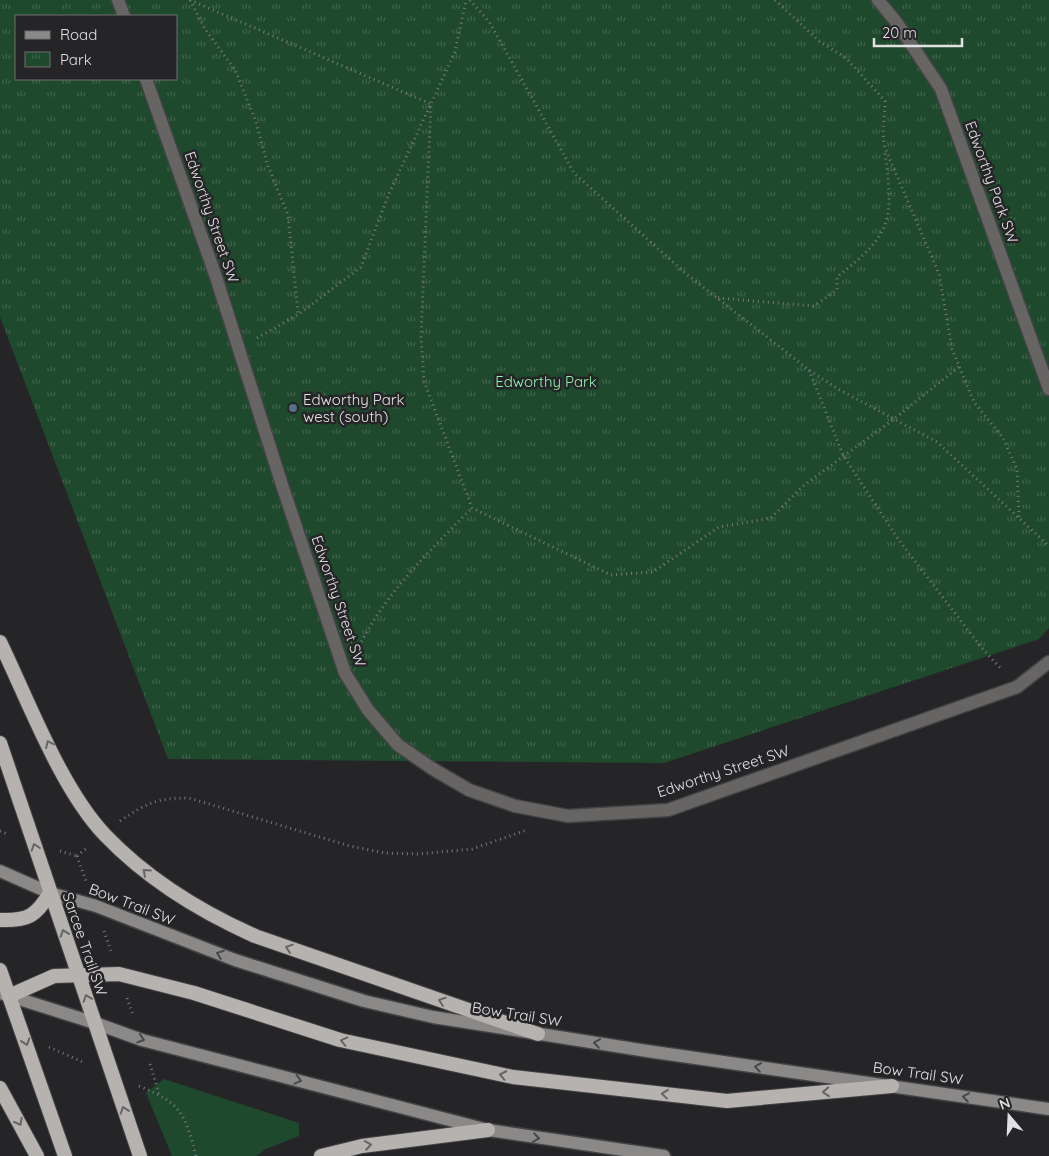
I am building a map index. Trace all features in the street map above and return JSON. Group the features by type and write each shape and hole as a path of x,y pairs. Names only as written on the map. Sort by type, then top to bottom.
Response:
{"highway":[{"path":"0,642 59,766 91,818 105,835 171,892 216,918 255,936 538,1034"},
{"name":"Sarcee Trail SW","path":"0,743 140,1156"},
{"path":"0,920 15,920 38,912 50,893"},
{"path":"0,970 5,995 24,1035 65,1156"},
{"path":"5,995 54,976 119,974 194,993 340,1040 513,1077 727,1101 892,1086"},
{"path":"0,1088 38,1156"},
{"path":"321,1156 362,1146 488,1130"}],"main road":[{"name":"Bow Trail SW","path":"0,872 50,893 96,906 235,960 364,1001 433,1018 1049,1109"},
{"path":"5,995 142,1040 488,1130 664,1156"}],"street":[{"path":"118,0 124,15"},
{"name":"Edworthy Park SW","path":"878,0 897,23 941,89 1049,388"},
{"name":"Edworthy Street SW","path":"146,80 239,349 345,673 368,710 398,745 433,770 469,790 515,806 568,816 668,810 1018,687 1049,662"}],"path":[{"path":"299,314 288,216 268,166 255,119 235,70 205,29 190,0 431,104"},
{"path":"239,349 299,314 361,267 388,196 456,52 466,0"},
{"path":"470,0 490,23 574,174 684,272 809,370 838,389 937,442 1049,546"},
{"path":"717,298 814,306 837,290 836,277 866,254 888,221 891,194 881,129 885,114 885,101 846,58 819,42 775,0"},
{"path":"431,104 421,336 424,381 472,508 611,575 653,572 719,527 771,518 803,486 894,419 960,366"},
{"path":"885,148 939,274 952,349 974,402 1003,438 1016,469 1019,518"},
{"path":"809,370 843,455 898,539 980,647 1018,687"},
{"path":"345,673 366,632 419,562 472,508"},
{"path":"121,821 149,802 169,798 189,798 350,846 384,853 418,854 472,848 533,828"},
{"path":"24,1035 159,1094 171,1103 187,1121 196,1156"}],"green space":[{"name":"Edworthy Park","path":"0,0 1049,0 1049,628 1039,639 664,763 168,759 0,317"},
{"path":"164,1079 299,1123 299,1136 266,1149 256,1156 172,1156 146,1093"}],"place":[{"name":"Edworthy Park west (south)","path":"293,408"}]}
